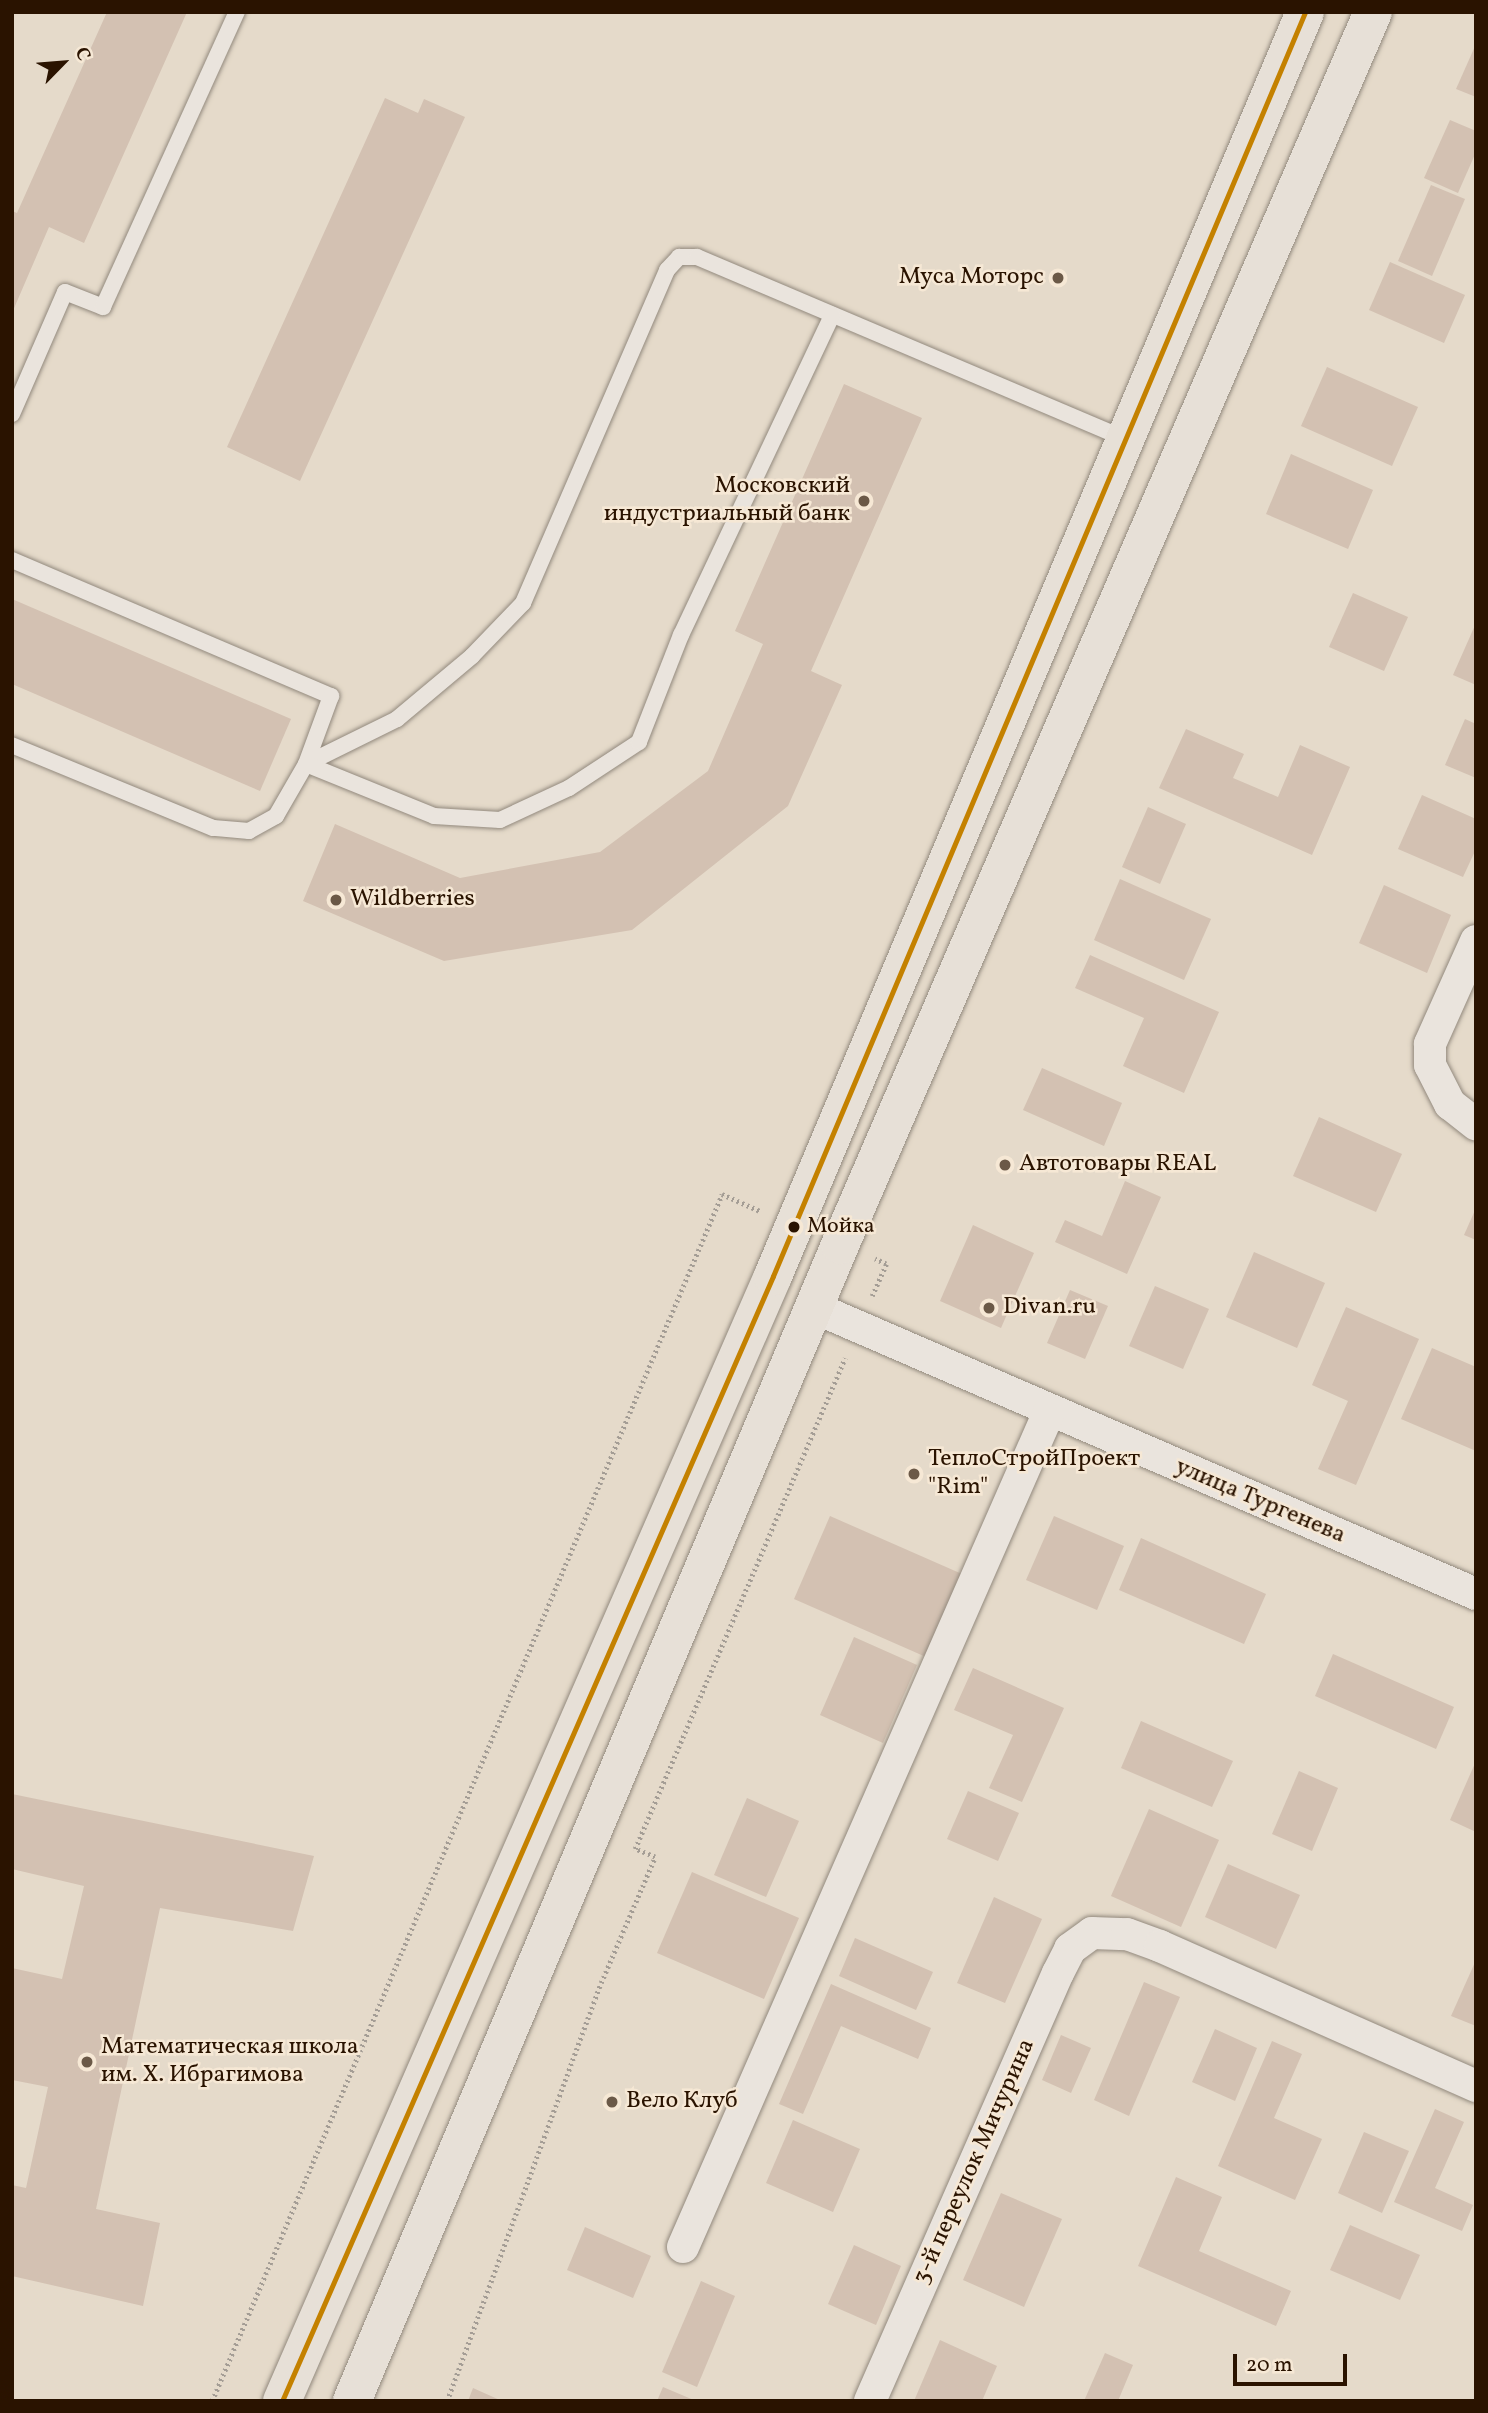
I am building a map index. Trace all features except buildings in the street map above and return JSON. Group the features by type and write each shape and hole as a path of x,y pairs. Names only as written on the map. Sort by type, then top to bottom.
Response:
{"main road":[{"path":"282,2401 767,1289 1305,12"},
{"path":"352,2401 813,1307 1373,12"}],"street":[{"path":"1476,942 1430,1044 1430,1065 1450,1104 1476,1124"},
{"name":"улица Тургенева","path":"813,1307 1049,1412 1476,1594"},
{"path":"682,2248 1049,1412"},
{"name":"3-й переулок Мичурина","path":"870,2401 1058,1973 1070,1949 1092,1933 1127,1934 1160,1946 1476,2087"}],"lane":[{"path":"12,414 65,292 103,307 237,12"},
{"path":"306,764 397,719 472,656 523,603 671,262 696,257 1125,439"},
{"path":"306,764 434,816 500,820 569,788 639,742 681,635 832,315"},
{"path":"12,560 331,696 306,764 276,816 249,831 213,828 12,745"}],"transit line":[{"path":"282,2401 773,1276 1305,12"}],"place":[{"name":"Муса Моторс","path":"1058,278"},
{"name":"Московский индустриальный банк","path":"864,501"},
{"name":"Wildberries","path":"336,900"},
{"name":"Автотовары REAL","path":"1005,1165"},
{"name":"Мойка","path":"794,1227"},
{"name":"Divan.ru","path":"989,1308"},
{"name":"ТеплоСтройПроект \"Rim\"","path":"914,1474"},
{"name":"Математическая школа им. Х. Ибрагимова","path":"87,2062"},
{"name":"Вело Клуб","path":"612,2102"}]}
